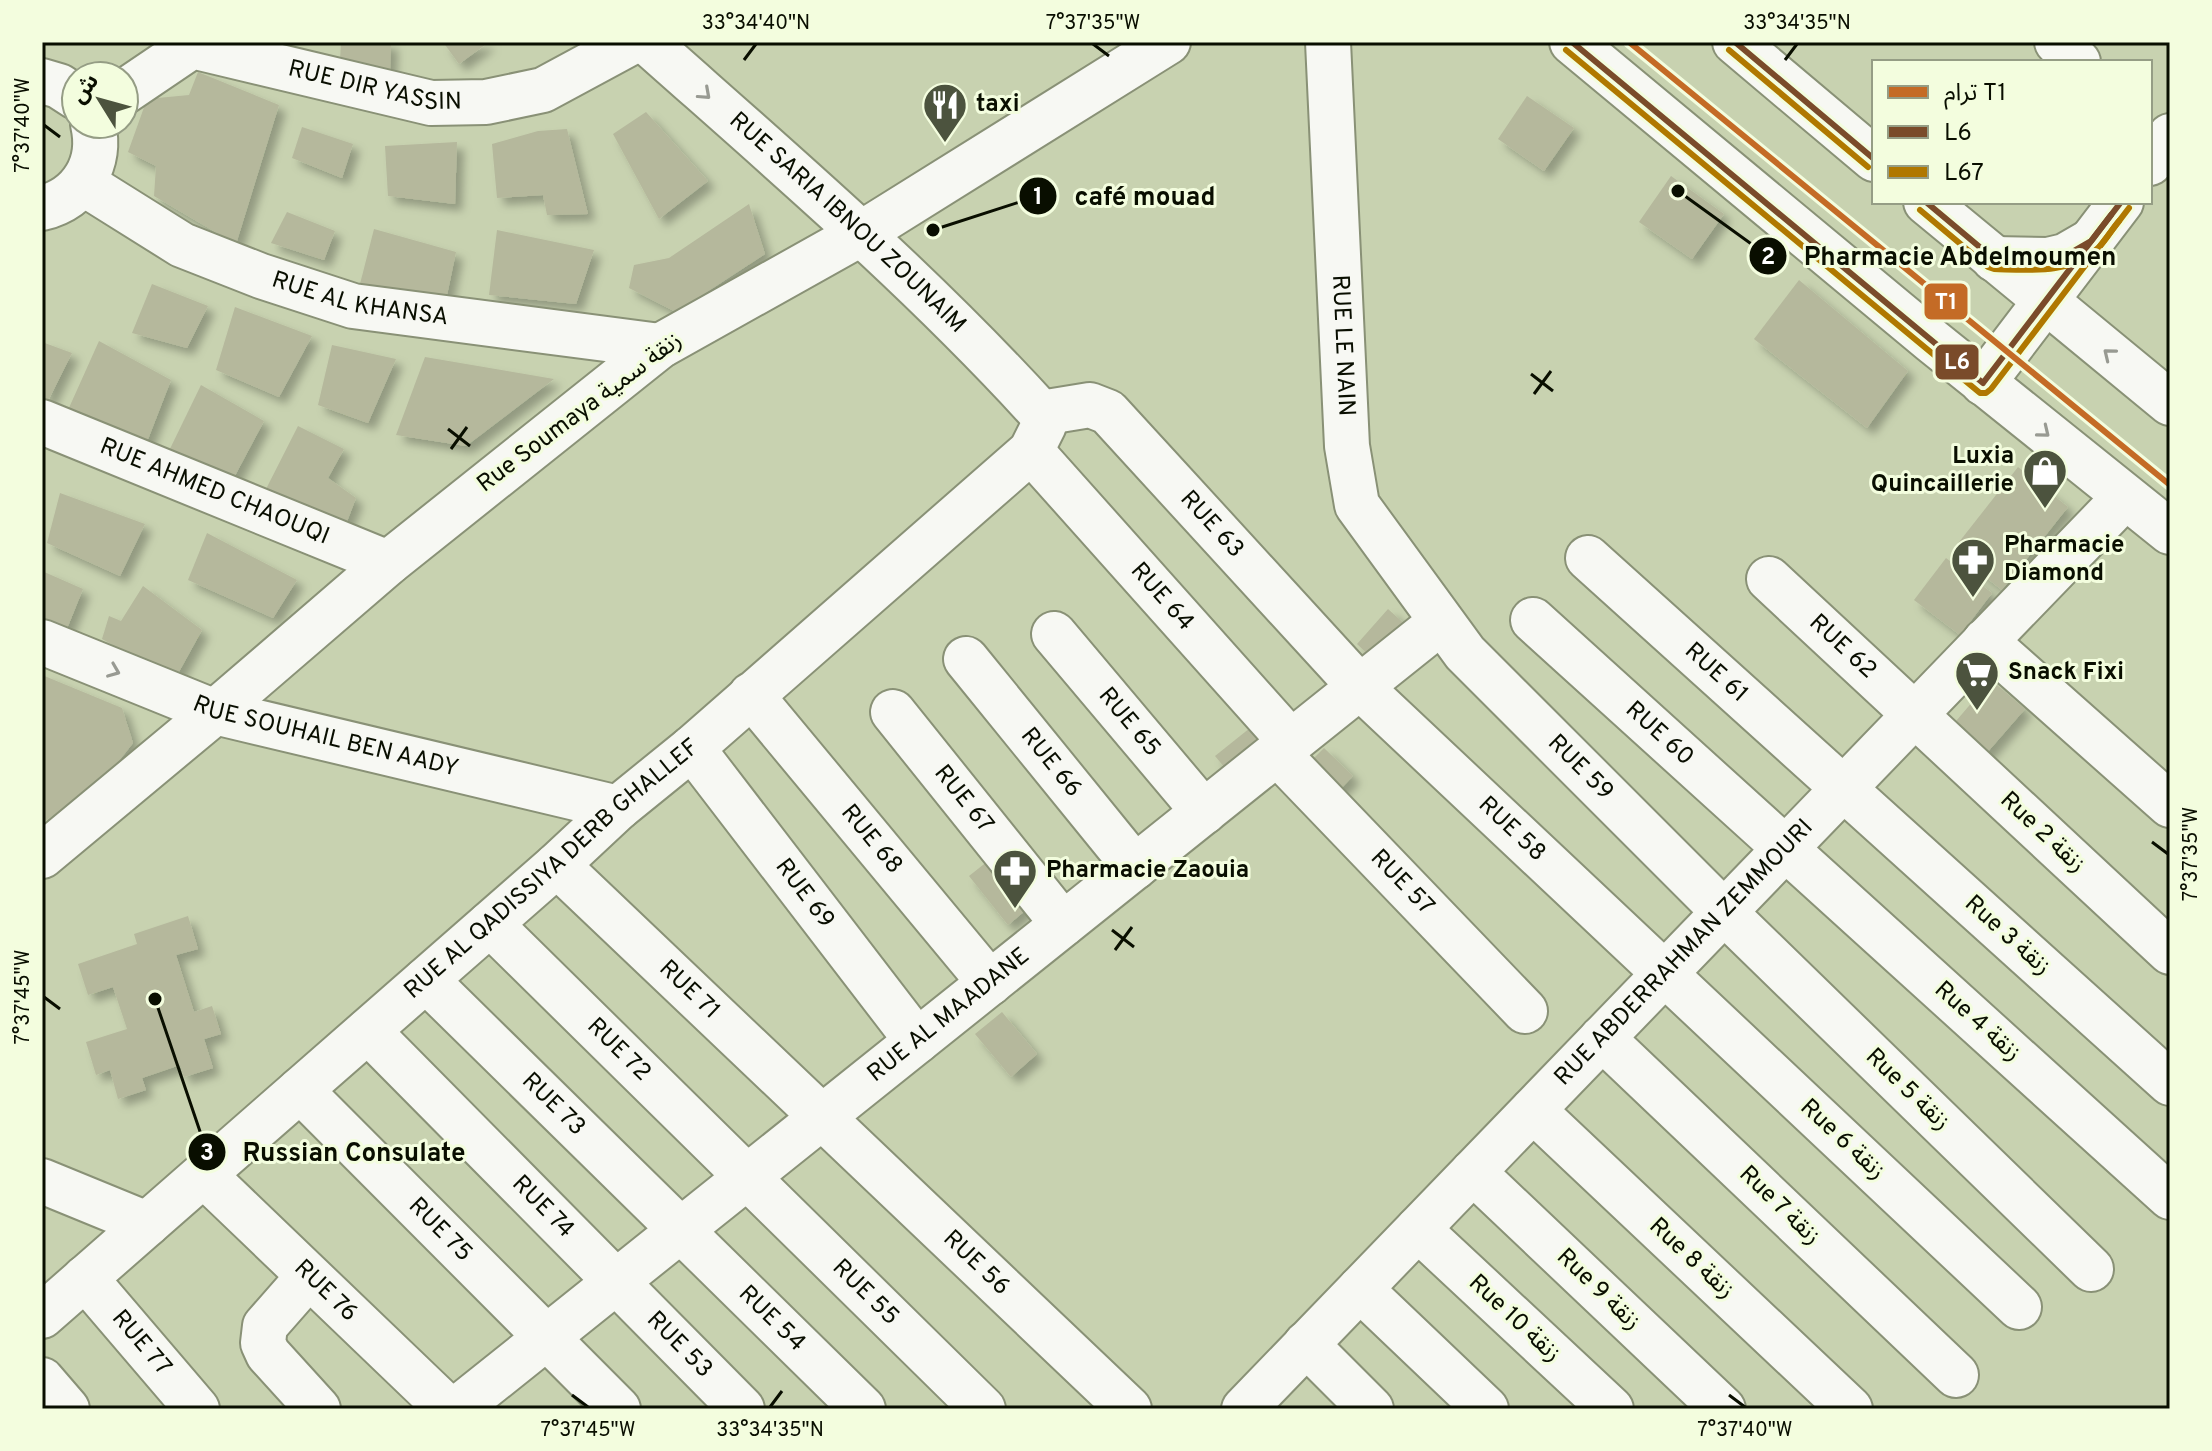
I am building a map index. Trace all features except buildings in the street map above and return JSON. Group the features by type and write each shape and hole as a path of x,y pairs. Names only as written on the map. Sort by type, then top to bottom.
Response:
{"street":[{"name":"RUE DIR YASSIN","path":"140,81 192,44 431,103 486,102 543,90 632,42"},
{"name":"RUE SARIA IBNOU ZOUNAIM","path":"647,42 862,233 983,349 1036,432"},
{"name":"Rue Soumaya زنقة سمية","path":"42,856 388,563 660,346 862,233 1168,42"},
{"name":"RUE LE NAIN","path":"1328,42 1347,446 1357,505 1441,622"},
{"path":"1572,42 1983,383 2170,532"},
{"path":"1735,42 1872,157"},
{"path":"2057,42 2076,60"},
{"path":"42,208 64,199 83,183 91,169 96,140"},
{"name":"RUE AL KHANSA","path":"83,183 182,245 261,276 353,306 660,346"},
{"path":"1928,204 2170,403"},
{"path":"1983,383 2119,204"},
{"path":"1994,259 2048,260 2065,256 2091,241"},
{"name":"RUE 63","path":"1036,432 1090,405 1108,412 1360,687"},
{"name":"RUE AHMED CHAOUQI","path":"42,422 388,563"},
{"name":"RUE AL QADISSIYA DERB GHALLEF","path":"42,1316 557,865 618,808 692,748 1036,432"},
{"name":"RUE 64","path":"1036,432 1284,748"},
{"name":"RUE ABDERRAHMAN ZEMMOURI","path":"1248,1407 2125,497"},
{"name":"RUE 61","path":"1588,558 1843,788"},
{"name":"RUE 62","path":"1769,579 1914,714"},
{"name":"RUE 60","path":"1533,620 1785,848"},
{"name":"RUE AL MAADANE","path":"457,1409 1441,622"},
{"name":"RUE 59","path":"1441,622 1465,653 1724,912"},
{"name":"RUE 65","path":"1054,634 1204,812"},
{"path":"1985,641 2170,805"},
{"name":"RUE SOUHAIL BEN AADY","path":"42,642 215,712 618,808"},
{"name":"RUE 66","path":"966,659 1135,867"},
{"name":"RUE 58","path":"1360,687 1664,973"},
{"name":"RUE 68","path":"751,695 990,983"},
{"name":"RUE 67","path":"893,712 1063,924"},
{"name":"Rue 2 زنقة","path":"1914,714 2170,952"},
{"name":"RUE 69","path":"692,748 917,1041"},
{"name":"RUE 57","path":"1284,748 1525,1011"},
{"name":"Rue 3 زنقة","path":"1843,788 2170,1083"},
{"name":"Rue 4 زنقة","path":"1785,848 2170,1197"},
{"name":"RUE 71","path":"557,865 822,1117"},
{"name":"Rue 5 زنقة","path":"1724,912 2091,1269"},
{"name":"RUE 72","path":"490,924 747,1177"},
{"name":"Rue 6 زنقة","path":"1664,973 2019,1307"},
{"name":"RUE 73","path":"426,980 680,1230"},
{"name":"RUE 74","path":"368,1031 616,1282"},
{"name":"Rue 7 زنقة","path":"1602,1038 1956,1375"},
{"name":"RUE 75","path":"300,1090 618,1409"},
{"name":"Rue 8 زنقة","path":"1533,1110 1850,1409"},
{"name":"RUE 56","path":"822,1117 1129,1409"},
{"name":"Rue 9 زنقة","path":"1473,1172 1723,1409"},
{"name":"RUE 76","path":"204,1175 448,1409"},
{"name":"RUE 55","path":"747,1177 983,1409"},
{"path":"42,1181 147,1224"},
{"name":"Rue 10 زنقة","path":"1418,1229 1611,1409"},
{"name":"RUE 54","path":"680,1230 863,1409"},
{"path":"308,1277 265,1326 263,1343 268,1354 318,1409"},
{"name":"RUE 77","path":"85,1278 197,1409"},
{"name":"RUE 53","path":"616,1282 742,1409"},
{"path":"1360,1289 1486,1409"},
{"path":"1306,1344 1371,1409"},
{"path":"42,1380 67,1409"}],"tram line":[{"name":"T1","path":"1629,42 2170,485"}],"transit line":[{"name":"L6","path":"1572,42 1983,383 2119,204"},
{"name":"L6","path":"1735,42 1872,157"},
{"name":"L67","path":"1566,50 1980,393 1991,389 2129,208"},
{"name":"L67","path":"1729,50 1868,167"},
{"name":"L6","path":"1928,204 1994,259 2048,260 2065,256 2091,241 2111,215"},
{"name":"L67","path":"1920,210 1994,269 2063,267 2088,256 2099,247 2119,221"}],"place":[{"name":"taxi","path":"945,144"},
{"name":"Pharmacie Abdelmoumen","path":"1678,191"},
{"name":"café mouad","path":"933,230"},
{"name":"Luxia Quincaillerie","path":"2045,510"},
{"name":"Pharmacie Diamond","path":"1973,599"},
{"name":"Snack Fixi","path":"1977,712"},
{"name":"Pharmacie Zaouia","path":"1015,910"},
{"name":"Russian Consulate","path":"155,999"}]}
